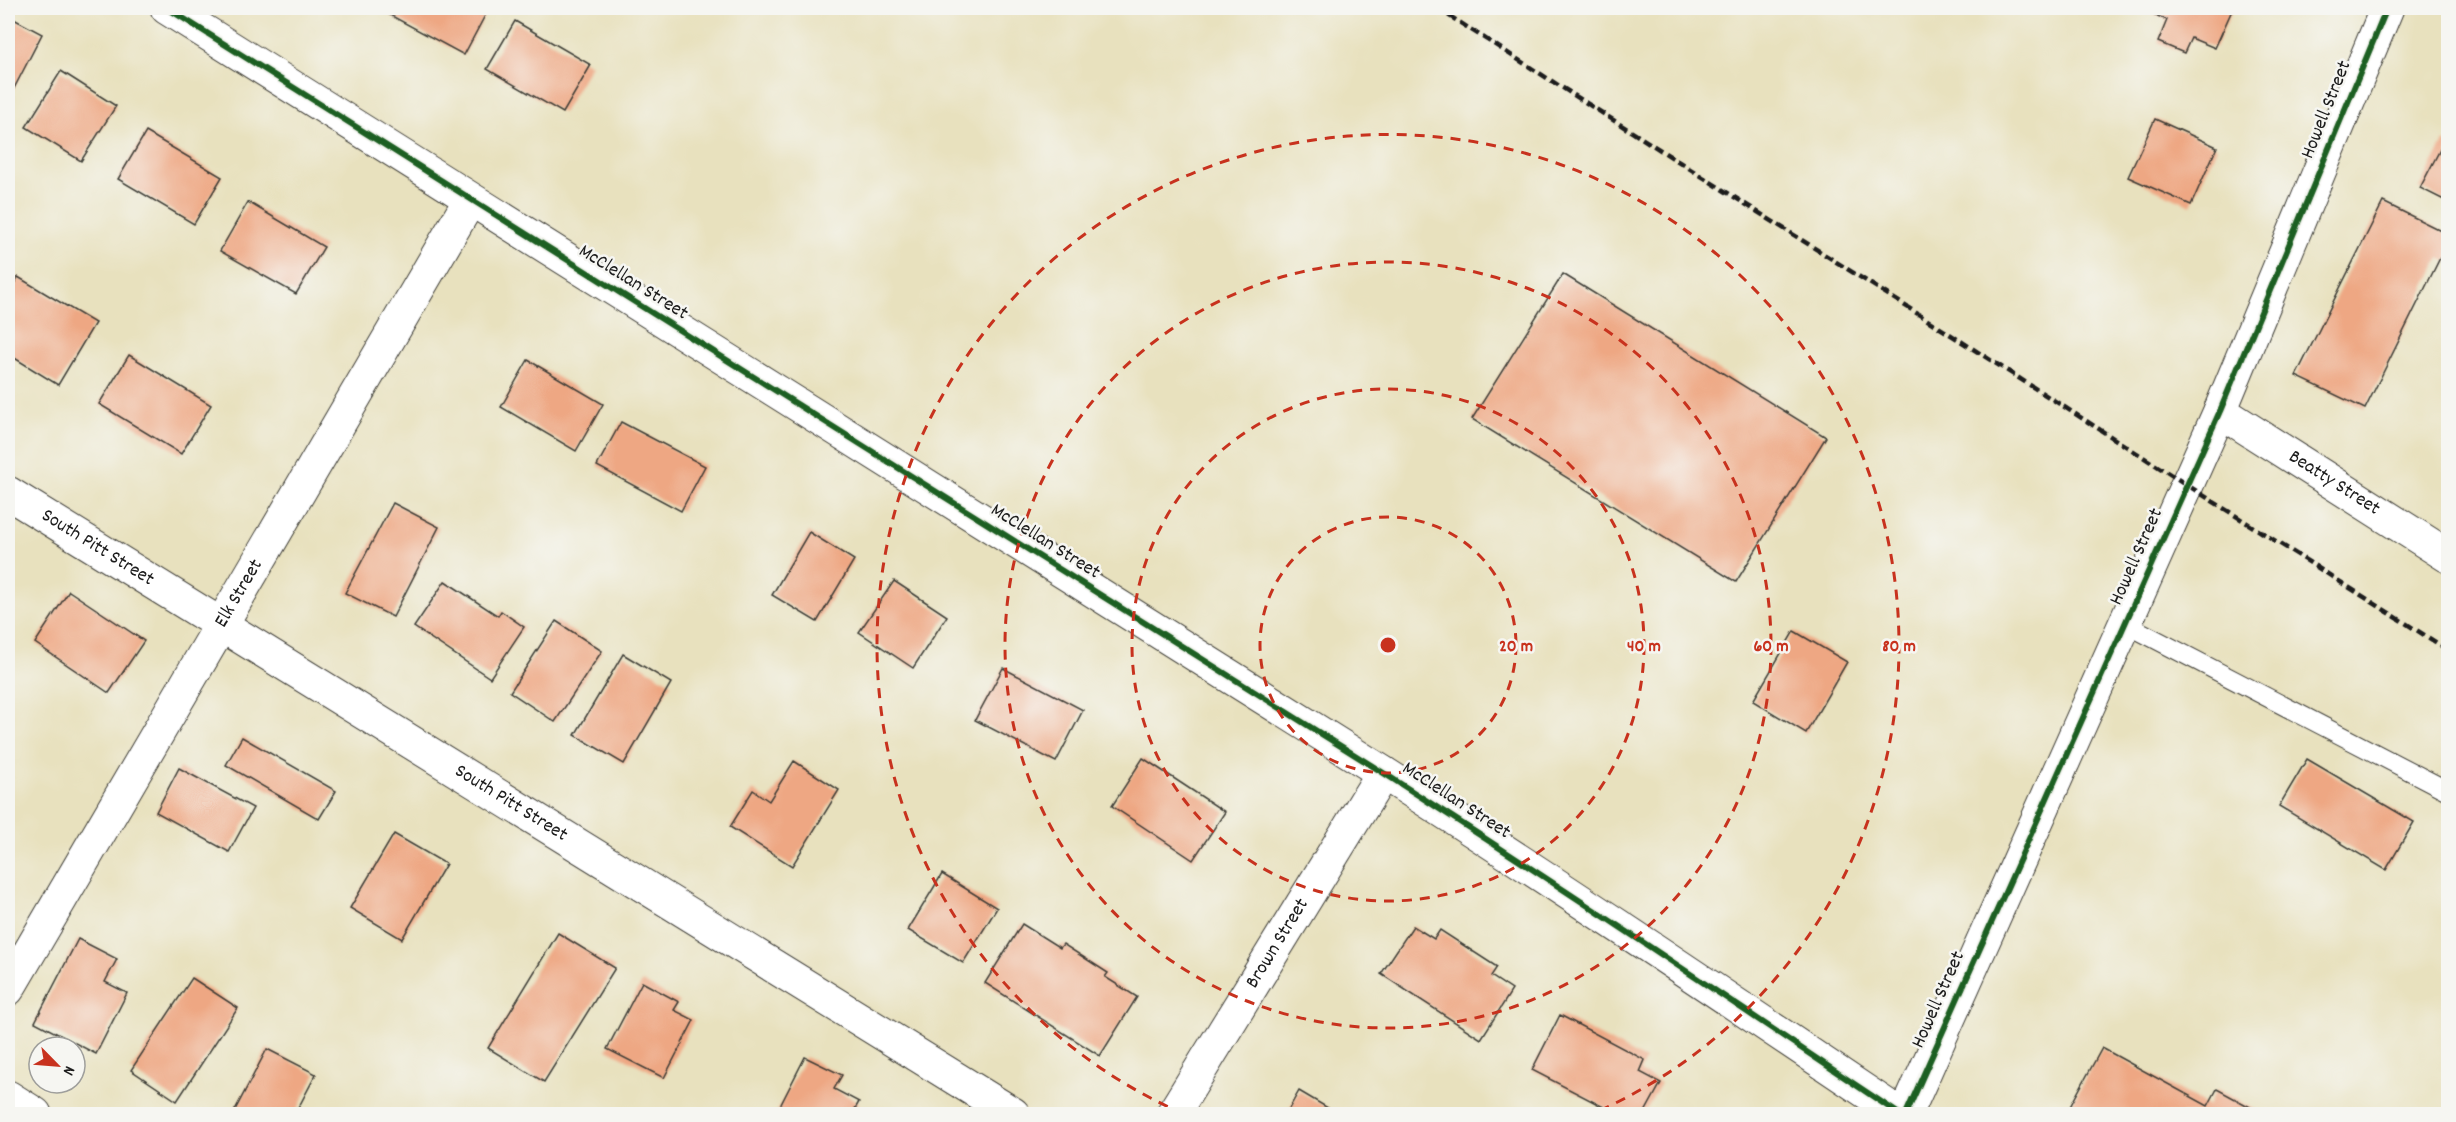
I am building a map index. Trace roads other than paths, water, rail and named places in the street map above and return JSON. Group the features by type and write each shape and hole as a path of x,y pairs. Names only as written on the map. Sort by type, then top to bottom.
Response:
{"street":[{"name":"McClellan Street","path":"167,8 1383,773 1641,941 1899,1114"},
{"name":"Howell Street","path":"1906,1114 2220,411 2387,8"},
{"name":"Elk Street","path":"8,989 470,200"},
{"name":"Beatty Street","path":"2220,411 2448,556"},
{"name":"South Pitt Street","path":"8,493 1013,1114"},
{"name":"Brown Street","path":"1173,1114 1383,773"},
{"path":"8,1097 35,1114"}],"lane":[{"path":"2126,624 2448,791"}],"railway":[{"path":"1437,8 2448,650"}]}
